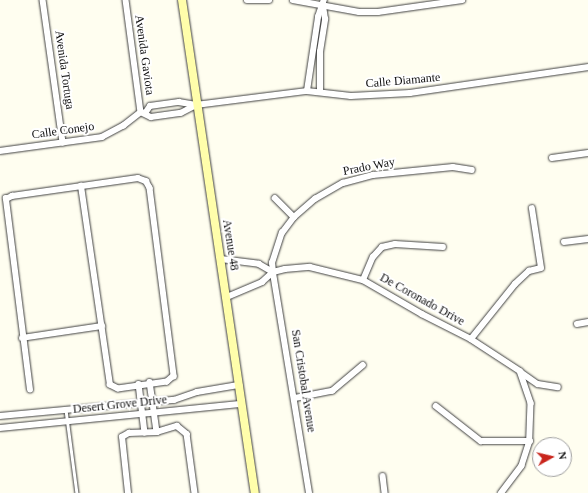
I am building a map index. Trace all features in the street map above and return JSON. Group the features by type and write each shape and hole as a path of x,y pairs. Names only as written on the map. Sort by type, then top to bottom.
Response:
{"main road":[{"name":"Avenue 48","path":"182,0 196,105 227,297 256,493"}],"street":[{"name":"Avenida Tortuga","path":"43,0 63,143"},
{"name":"Avenida Gaviota","path":"126,0 143,112"},
{"path":"247,0 269,0"},
{"path":"292,0 323,2 359,12 378,12 462,0"},
{"path":"307,90 318,17 323,2"},
{"path":"320,92 320,59 325,19 323,2"},
{"path":"311,58 320,59"},
{"name":"Calle Diamante","path":"196,105 307,90 351,96 410,94 588,67"},
{"name":"Calle Conejo","path":"0,151 102,137 123,126 150,106 179,102 196,105"},
{"path":"143,112 151,117 181,113 196,105"},
{"path":"552,158 588,153"},
{"name":"Prado Way","path":"273,272 272,263 282,233 294,217 325,192 354,179 453,167 472,170"},
{"path":"30,390 22,338 6,199 12,196 81,186 138,178 146,181 150,188 174,371 171,381 150,382 116,389 110,385 81,186"},
{"path":"275,198 294,217"},
{"path":"471,339 514,284 529,271 542,268 532,209"},
{"path":"564,242 588,238"},
{"path":"363,280 373,257 382,247 395,244 443,246"},
{"path":"221,259 259,264 273,272"},
{"name":"De Coronado Drive","path":"227,297 262,282 273,272 310,267 363,280 422,314 471,339 538,384 558,387"},
{"name":"San Cristobal Avenue","path":"273,272 295,398 309,493"},
{"path":"577,324 588,322"},
{"path":"22,338 102,326"},
{"path":"295,398 332,391 362,365"},
{"path":"502,493 522,466 530,441 531,403 520,371"},
{"path":"150,382 157,432"},
{"path":"139,384 146,433"},
{"name":"Desert Grove Drive","path":"0,416 174,400 197,392 239,385"},
{"path":"174,400 175,411"},
{"name":"Desert Grove Drive","path":"0,428 242,404"},
{"path":"436,406 482,441 530,441"},
{"path":"128,493 121,441 130,433 157,432 177,426 187,434 195,493"},
{"path":"383,476 385,493"}],"lane":[{"path":"66,409 77,493"}]}
